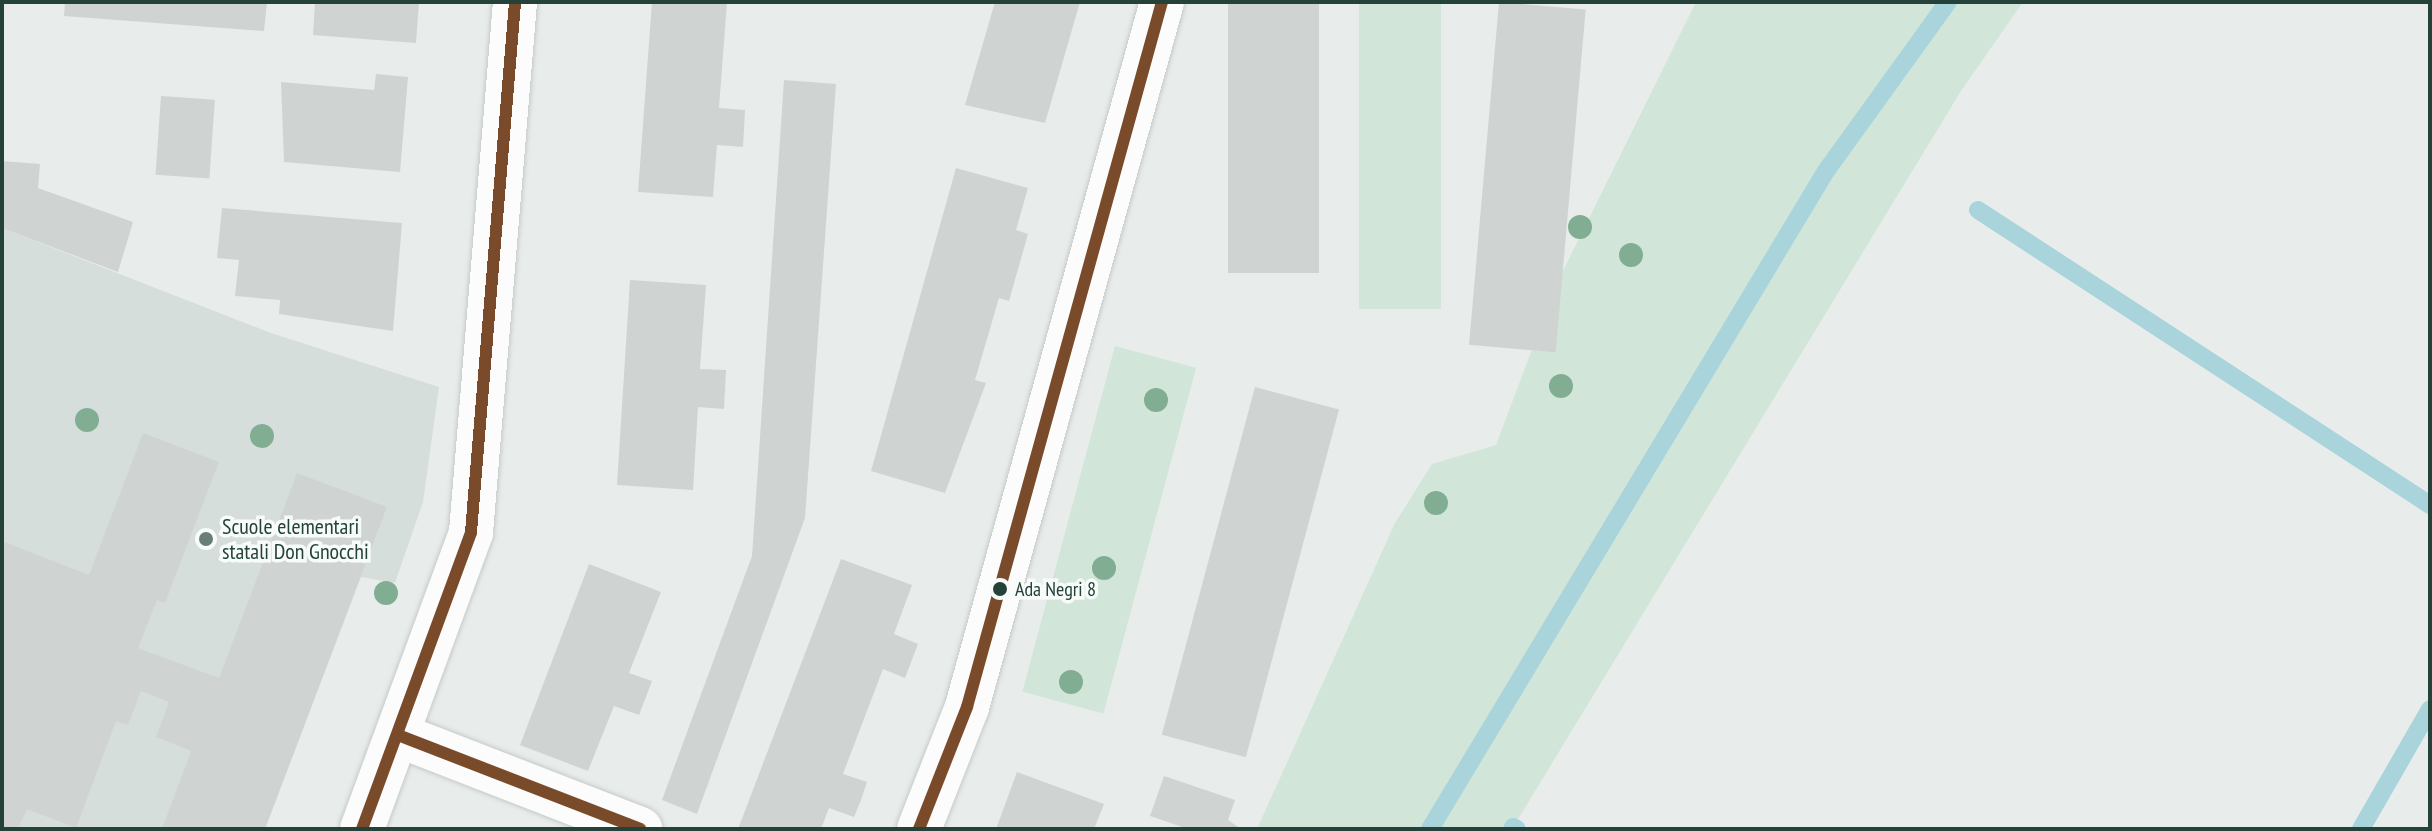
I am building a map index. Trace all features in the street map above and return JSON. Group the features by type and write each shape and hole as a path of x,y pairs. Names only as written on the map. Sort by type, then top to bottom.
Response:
{"street":[{"path":"362,829 471,532 515,2"},
{"path":"919,829 967,707 1162,2"},
{"path":"398,735 640,829"}],"shaded area":[{"name":"Scuole elementari statali Don Gnocchi","path":"2,228 271,333 439,387 423,502 395,583 361,577 265,829 2,829"}],"green space":[{"path":"1359,2 1441,2 1441,309 1359,309"},
{"path":"1696,2 2023,2 1961,91 1512,829 1257,829 1395,523 1432,464 1496,445 1557,283"},
{"path":"1115,346 1196,368 1103,714 1022,692"}],"building":[{"path":"65,2 267,2 264,31 64,16"},
{"path":"315,2 419,2 416,43 313,35"},
{"path":"652,2 727,2 719,108 745,110 743,147 717,145 713,197 638,192"},
{"path":"995,2 1080,2 1045,123 965,105"},
{"path":"1228,2 1319,2 1319,273 1228,273"},
{"path":"1499,2 1586,10 1556,352 1469,345"},
{"path":"376,74 408,77 400,172 284,162 281,82 374,90"},
{"path":"784,80 836,84 805,518 697,814 662,800 752,556"},
{"path":"161,96 215,100 209,179 155,175"},
{"path":"2,161 40,164 38,188 133,222 118,272 2,228"},
{"path":"956,168 1028,188 1016,230 1028,234 1009,301 999,298 975,380 986,383 945,493 871,471"},
{"path":"222,208 402,223 393,331 279,314 280,300 235,296 239,260 217,258"},
{"path":"630,280 706,285 700,369 726,370 724,409 698,407 693,490 617,485"},
{"path":"1255,387 1339,410 1246,757 1162,735"},
{"path":"143,433 219,462 165,603 157,600 138,648 219,678 297,473 387,507 265,829 162,829 191,751 156,737 169,702 141,691 128,725 116,721 76,828 27,809 18,829 2,829 2,541 89,575"},
{"path":"841,559 912,585 894,634 918,644 905,678 883,669 843,774 867,782 861,800 854,817 829,808 821,829 738,829"},
{"path":"589,564 661,592 629,673 652,681 639,715 614,706 588,771 520,745"},
{"path":"1017,772 1104,804 1094,829 996,829"},
{"path":"1164,776 1235,800 1228,820 1241,829 1188,829 1150,816"}],"waterway":[{"path":"1430,829 1826,171 1948,2"},
{"path":"1978,210 2430,505"},
{"path":"2361,829 2430,709"},
{"path":"1513,827 1517,829"}],"transit line":[{"path":"362,829 471,532 515,2"},
{"path":"919,829 967,707 1162,2"},
{"path":"398,735 640,829"}],"place":[{"name":"Scuole elementari statali Don Gnocchi","path":"206,539"},
{"name":"Ada Negri 8","path":"1000,589"}]}
